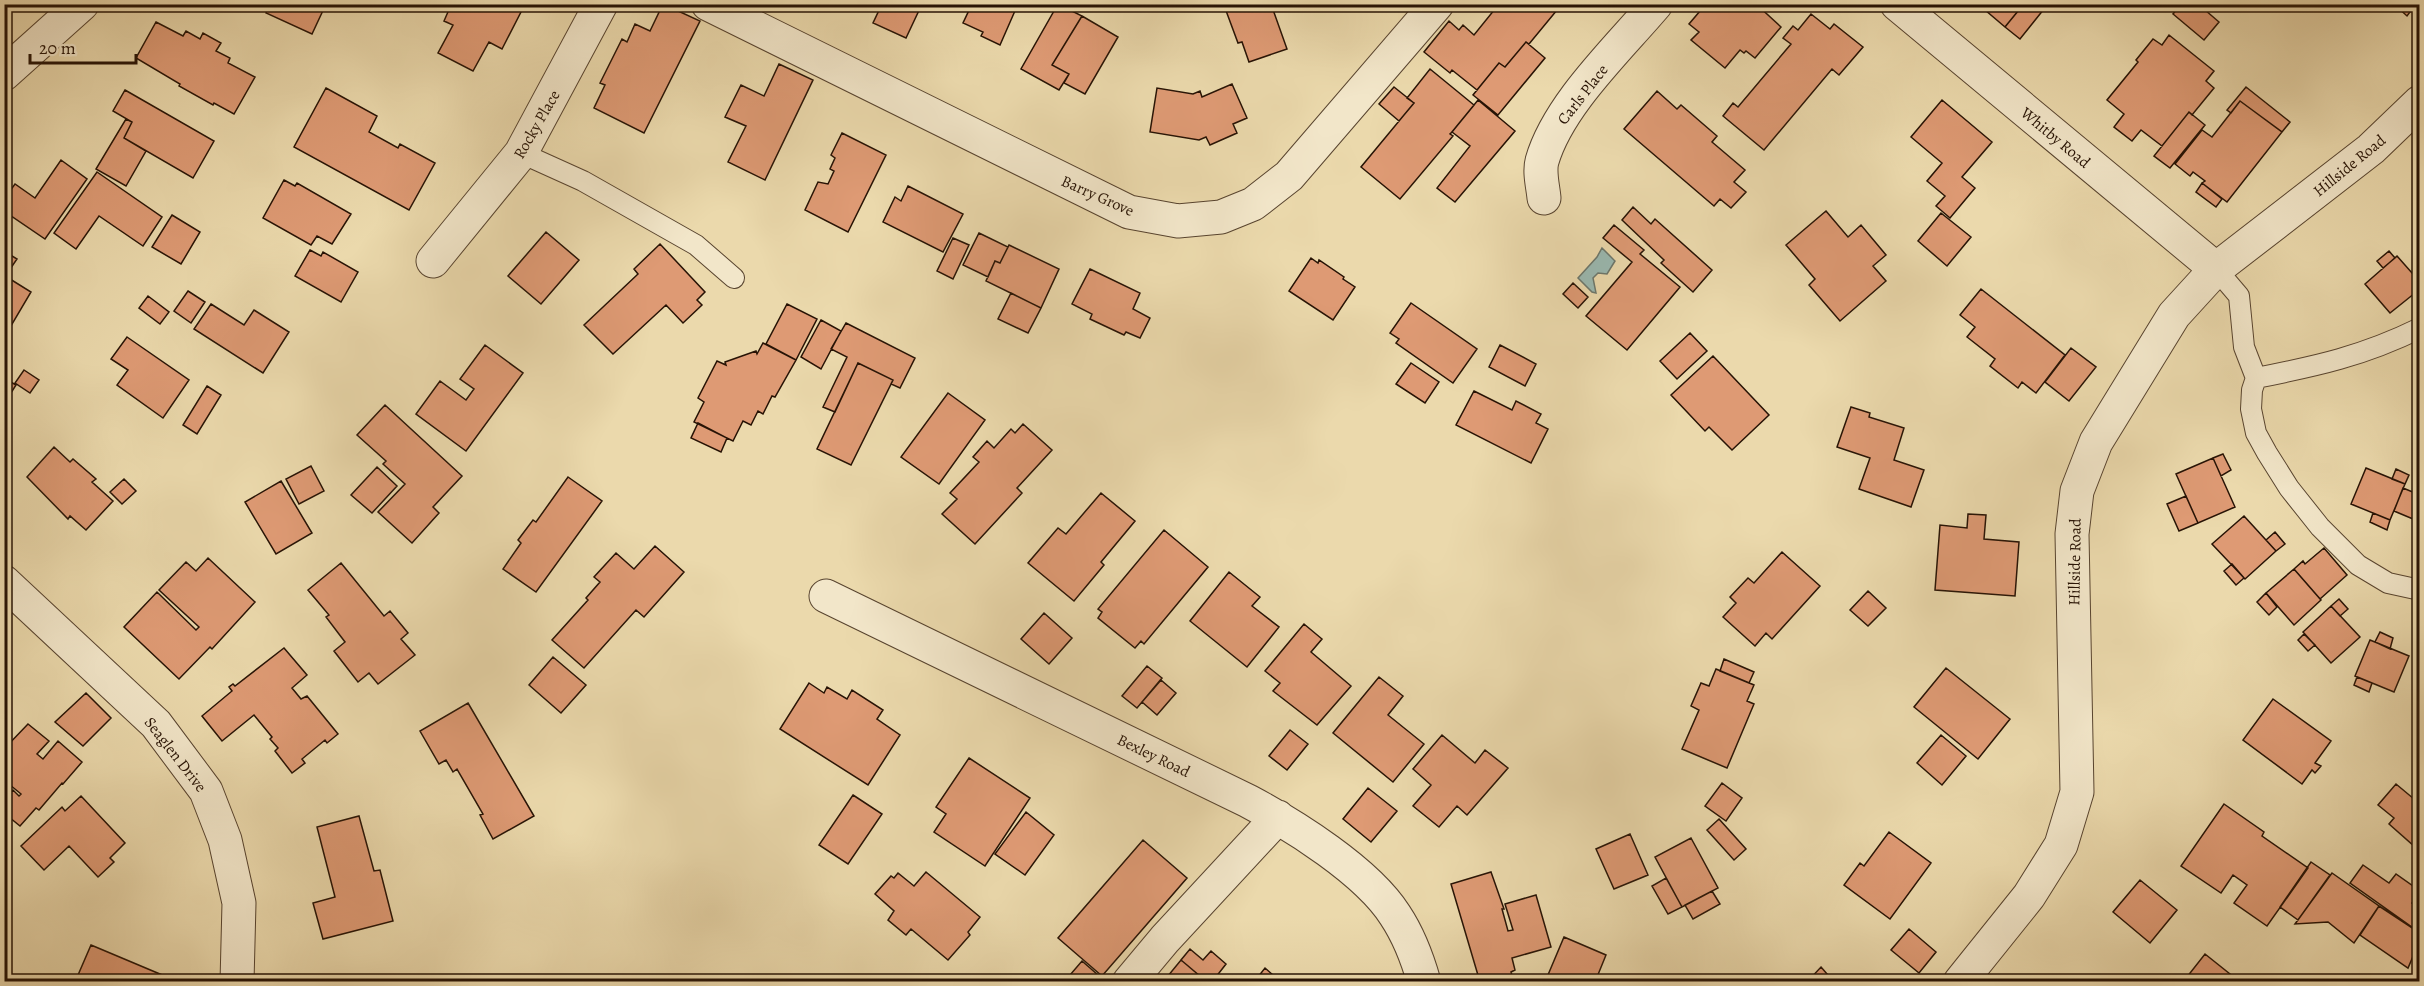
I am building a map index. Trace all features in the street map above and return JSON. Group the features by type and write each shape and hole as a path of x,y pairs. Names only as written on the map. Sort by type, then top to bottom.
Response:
{"street":[{"path":"4,74 82,4"},
{"name":"Rocky Place","path":"434,261 521,153 601,4"},
{"name":"Barry Grove","path":"708,4 1129,212 1178,221 1221,217 1253,204 1289,176 1437,4"},
{"name":"Carls Place","path":"1544,198 1541,164 1554,130 1574,100 1656,4"},
{"name":"Whitby Road","path":"1898,4 2216,269"},
{"name":"Hillside Road","path":"1960,981 2029,896 2061,845 2077,792 2072,534 2078,491 2096,442 2174,315 2216,269 2371,150 2420,102"},
{"name":"Seaglen Drive","path":"4,582 156,724 206,791 225,840 239,903 237,981"},
{"name":"Bexley Road","path":"826,596 1278,817 1297,829 1362,878 1394,913 1416,952 1424,981"},
{"path":"1129,981 1278,817"}],"lane":[{"path":"521,153 583,181 696,245 734,278"},
{"path":"2216,269 2239,296 2244,347 2256,378 2252,390 2251,409 2256,433 2289,488 2320,527 2358,565 2388,583 2420,590"},
{"path":"2256,378 2344,359 2389,343 2420,328"}],"water":[{"path":"1602,248 1615,261 1607,274 1598,273 1593,278 1596,293 1578,278"}],"building":[{"path":"270,4 326,4 312,34 266,13"},
{"path":"450,4 512,4 522,10 502,49 489,42 473,71 438,53 453,25 444,21"},
{"path":"663,4 700,21 644,133 594,108 605,85 600,83 622,39 627,42 635,24 650,31"},
{"path":"882,4 922,4 906,38 873,23"},
{"path":"972,4 1018,4 1000,45 981,36 983,32 963,23"},
{"path":"1058,4 1082,16 1052,65 1069,74 1059,90 1021,69"},
{"path":"1235,4 1271,4 1287,49 1249,62 1242,42 1238,43 1225,8"},
{"path":"1499,4 1562,4 1529,44 1526,42 1505,67 1499,63 1477,90 1452,70 1450,73 1424,52 1449,21 1459,30 1463,25 1474,35"},
{"path":"1706,4 1711,4 1717,9 1721,4 1756,4 1781,27 1755,58 1746,51 1744,53 1740,50 1725,68 1691,40 1699,32 1689,24"},
{"path":"1978,4 2022,4 2023,5 2005,27"},
{"path":"2029,4 2048,4 2020,39 2005,27 2022,6 2025,9"},
{"path":"2181,4 2198,4 2219,22 2204,40 2173,14"},
{"path":"2394,4 2416,4 2407,16"},
{"path":"1811,14 1830,29 1834,24 1863,47 1839,75 1832,69 1764,150 1723,116 1733,103 1738,107 1791,44 1783,38 1793,26 1798,30"},
{"path":"1082,16 1118,37 1085,94 1064,83 1069,74 1052,65"},
{"path":"156,22 183,36 186,31 200,39 203,33 221,43 216,51 230,58 228,63 255,77 234,114 179,86 180,84 136,58"},
{"path":"2169,35 2214,71 2206,81 2214,88 2192,115 2189,112 2162,146 2141,130 2132,141 2114,127 2124,114 2107,100 2138,62 2136,60 2153,39 2162,45"},
{"path":"1526,42 1545,58 1498,115 1473,95 1499,63 1505,67"},
{"path":"779,64 813,80 765,180 728,162 746,126 725,117 741,85 764,96"},
{"path":"1430,69 1474,105 1450,134 1453,136 1400,199 1361,167 1414,103 1407,98"},
{"path":"1232,84 1247,118 1233,124 1237,133 1210,145 1206,137 1199,140 1150,132 1157,88 1193,94 1200,91 1202,97"},
{"path":"1394,87 1414,103 1399,121 1379,104"},
{"path":"2246,87 2290,122 2282,132 2240,101 2231,113 2227,110"},
{"path":"326,88 377,116 369,132 398,148 400,144 435,163 409,210 294,147"},
{"path":"125,90 214,141 193,178 124,138 132,122 113,111"},
{"path":"1657,91 1677,109 1681,105 1717,136 1712,142 1745,170 1734,182 1746,192 1731,208 1720,199 1714,206 1624,129"},
{"path":"1478,100 1515,131 1455,202 1437,188 1470,146 1452,132"},
{"path":"1942,100 1992,142 1962,177 1975,188 1950,218 1936,206 1945,196 1927,181 1942,163 1911,137"},
{"path":"2240,101 2282,132 2227,202 2202,183 2205,181 2193,172 2190,176 2175,164 2202,130 2212,137"},
{"path":"2189,112 2205,125 2170,168 2154,156"},
{"path":"126,119 132,122 124,138 146,151 126,186 96,169"},
{"path":"842,133 886,155 848,232 805,210 818,182 828,184 834,171 830,169 835,158 831,155"},
{"path":"61,160 87,179 45,239 4,211 4,199 15,184 35,198"},
{"path":"97,172 162,217 143,246 99,216 76,249 54,233"},
{"path":"284,180 295,186 297,183 351,214 332,244 317,236 311,245 263,218"},
{"path":"2202,183 2222,199 2216,207 2196,192"},
{"path":"908,186 963,214 943,252 883,222 895,197 901,201"},
{"path":"1633,207 1651,224 1655,219 1712,270 1693,292 1661,263 1664,260 1622,220"},
{"path":"1826,211 1848,237 1861,225 1886,255 1873,266 1886,281 1840,321 1809,285 1815,279 1786,245"},
{"path":"1941,213 1971,237 1947,266 1918,241"},
{"path":"172,215 200,232 181,264 152,247"},
{"path":"1614,225 1644,250 1640,254 1680,287 1627,350 1586,316 1632,262 1603,238"},
{"path":"546,232 579,260 541,304 508,276"},
{"path":"979,233 1008,247 1000,263 995,261 988,277 963,265"},
{"path":"953,238 969,245 953,279 937,271"},
{"path":"660,244 705,292 697,300 702,305 683,323 666,305 613,354 584,325 638,274 634,269"},
{"path":"1009,245 1059,269 1041,308 986,281 995,261 1000,263"},
{"path":"310,250 321,256 323,252 358,272 341,302 295,276"},
{"path":"4,251 17,259 4,278"},
{"path":"2389,251 2395,258 2383,268 2377,261"},
{"path":"2397,256 2420,282 2420,289 2390,313 2365,284"},
{"path":"1311,258 1318,263 1319,260 1355,287 1333,320 1289,291"},
{"path":"1090,269 1140,293 1133,309 1150,318 1140,338 1126,332 1124,335 1090,319 1092,314 1072,304"},
{"path":"10,279 31,292 8,331 4,328 4,289"},
{"path":"1573,283 1588,297 1578,308 1563,294"},
{"path":"1981,289 2065,355 2036,393 2022,382 2018,388 1990,366 1995,359 1967,337 1975,327 1960,315"},
{"path":"188,291 205,302 191,323 174,311"},
{"path":"1011,293 1041,308 1028,333 998,319"},
{"path":"148,296 169,312 160,324 139,308"},
{"path":"1411,303 1477,349 1453,383 1396,343 1399,339 1390,333"},
{"path":"211,304 244,325 254,310 289,332 263,373 194,329"},
{"path":"787,304 817,319 796,360 766,344"},
{"path":"821,320 841,331 821,369 801,357"},
{"path":"846,323 915,358 900,388 891,384 893,380 858,363 835,412 823,407 847,357 831,349"},
{"path":"1690,333 1707,351 1677,379 1660,361"},
{"path":"127,337 189,380 163,418 117,385 128,370 111,359"},
{"path":"763,343 796,360 763,414 758,411 751,425 743,421 733,441 694,422 704,402 698,398 717,361 726,365 725,362 756,351 757,354"},
{"path":"485,345 523,373 466,451 416,414 440,381 466,400 474,389 460,379"},
{"path":"1500,345 1536,364 1525,386 1489,367"},
{"path":"2071,348 2096,367 2069,401 2045,382"},
{"path":"1713,356 1769,415 1732,450 1709,427 1705,431 1671,395"},
{"path":"858,363 893,380 851,465 817,449"},
{"path":"1411,363 1439,382 1425,403 1396,384"},
{"path":"24,370 39,380 30,393 15,383"},
{"path":"4,378 16,385 4,404"},
{"path":"207,386 221,395 197,434 183,425"},
{"path":"1474,391 1512,410 1516,401 1541,414 1536,423 1548,429 1531,463 1456,425"},
{"path":"948,393 985,420 939,484 901,457"},
{"path":"385,405 462,476 433,507 439,513 412,543 378,512 405,484 383,464 386,461 357,435"},
{"path":"1851,407 1870,413 1869,417 1904,428 1894,460 1924,470 1911,507 1859,489 1870,458 1837,447"},
{"path":"698,423 727,438 721,452 691,438"},
{"path":"1023,424 1052,450 1017,488 1022,493 975,544 942,514 957,499 950,493 979,462 973,457 987,441 994,448 1011,429 1015,433"},
{"path":"54,447 70,462 73,459 96,479 92,482 113,501 86,530 70,516 68,519 27,477"},
{"path":"2223,454 2231,470 2221,476 2213,458"},
{"path":"2213,458 2235,507 2198,523 2176,474"},
{"path":"311,466 324,491 299,504 286,479"},
{"path":"377,467 397,486 372,513 351,495"},
{"path":"2366,468 2405,484 2390,520 2351,504"},
{"path":"2396,469 2409,475 2405,484 2392,479"},
{"path":"568,477 602,501 536,592 503,569 521,543 518,540 533,520 536,522"},
{"path":"124,479 136,491 122,504 110,492"},
{"path":"281,481 312,533 276,554 245,502"},
{"path":"2403,488 2420,495 2420,502 2413,519 2394,511"},
{"path":"1101,493 1135,521 1101,562 1104,565 1074,601 1028,563 1058,528 1066,534"},
{"path":"2186,496 2198,523 2179,531 2167,504"},
{"path":"2373,513 2390,520 2387,530 2370,522"},
{"path":"1968,514 1986,515 1984,539 2019,542 2015,596 1935,590 1940,525 1967,528"},
{"path":"2244,516 2276,551 2245,579 2212,544"},
{"path":"1164,530 1208,567 1144,644 1141,641 1135,648 1098,618 1102,612 1098,609"},
{"path":"2275,532 2285,544 2276,551 2266,540"},
{"path":"655,546 684,572 644,617 636,610 584,668 552,640 588,600 586,598 600,582 594,577 616,553 634,569"},
{"path":"2324,548 2347,575 2320,599 2294,569 2303,561 2305,564"},
{"path":"1782,552 1820,586 1772,639 1766,633 1755,646 1723,617 1736,603 1730,597 1748,578 1754,583"},
{"path":"208,558 255,602 212,649 210,647 179,679 124,627 157,592 196,630 199,627 159,590 186,562 196,571"},
{"path":"341,563 384,616 390,611 408,633 401,639 415,655 378,684 369,673 358,682 334,651 345,642 326,617 329,615 308,590"},
{"path":"2232,564 2244,578 2236,585 2224,571"},
{"path":"2294,569 2321,600 2294,625 2266,593"},
{"path":"1229,572 1260,597 1252,606 1279,627 1247,667 1190,621"},
{"path":"1868,591 1886,608 1868,626 1850,610"},
{"path":"2266,593 2277,607 2269,615 2257,602"},
{"path":"2339,599 2348,609 2340,616 2331,606"},
{"path":"2331,606 2360,637 2331,663 2303,632"},
{"path":"1044,613 1072,638 1049,664 1021,639"},
{"path":"1304,624 1322,639 1311,652 1351,686 1317,725 1273,691 1280,683 1265,671"},
{"path":"2380,632 2393,638 2390,649 2375,642"},
{"path":"2304,634 2315,645 2308,651 2298,640"},
{"path":"2370,640 2409,656 2394,692 2355,676"},
{"path":"284,648 307,675 292,688 301,699 307,696 338,734 327,743 325,740 302,759 305,763 292,773 275,751 278,748 270,739 272,737 254,715 222,741 202,716 232,691 229,687 233,684 235,686"},
{"path":"553,657 586,685 561,713 529,685"},
{"path":"1724,659 1754,672 1749,683 1720,671"},
{"path":"1147,666 1162,678 1137,708 1122,696"},
{"path":"1946,668 2010,719 1978,759 1914,707"},
{"path":"1716,669 1754,685 1747,701 1754,704 1727,768 1682,749 1699,710 1691,706 1701,683 1709,686"},
{"path":"1379,677 1403,696 1388,715 1424,744 1393,782 1333,733"},
{"path":"2357,677 2372,683 2369,692 2354,685"},
{"path":"1161,680 1176,693 1157,715 1142,702"},
{"path":"809,683 824,693 827,687 847,699 852,690 883,710 877,719 900,735 868,785 780,729"},
{"path":"86,693 111,718 83,746 55,722"},
{"path":"2273,699 2331,741 2315,763 2321,766 2315,773 2312,770 2302,784 2243,740"},
{"path":"468,703 534,816 493,839 480,815 483,814 457,769 453,772 446,760 439,764 420,731"},
{"path":"28,724 49,741 37,754 43,759 58,741 82,762 39,810 36,808 20,826 4,813 4,800 13,790 19,796 21,794 4,780 4,749"},
{"path":"1290,730 1308,744 1287,770 1269,756"},
{"path":"1442,735 1475,763 1485,750 1508,768 1467,815 1457,806 1439,827 1413,806 1431,785 1413,769"},
{"path":"1941,735 1966,756 1942,785 1917,763"},
{"path":"969,758 1030,798 985,866 934,832 946,814 936,807"},
{"path":"1722,783 1742,798 1726,821 1705,806"},
{"path":"2396,784 2420,804 2420,837 2414,846 2389,824 2394,818 2378,805"},
{"path":"1368,788 1397,811 1371,842 1343,819"},
{"path":"853,795 882,814 848,864 819,845"},
{"path":"81,796 125,843 110,858 114,862 98,877 69,846 44,870 21,846 62,807 65,811"},
{"path":"2224,804 2264,832 2262,836 2308,868 2267,926 2234,903 2247,885 2233,875 2221,893 2181,866"},
{"path":"1026,812 1054,835 1025,875 995,854"},
{"path":"359,816 374,871 380,870 393,921 323,939 313,903 335,897 317,827"},
{"path":"1719,819 1746,849 1734,860 1707,830"},
{"path":"1889,832 1931,863 1890,919 1844,885 1860,863 1864,866"},
{"path":"1630,834 1648,875 1614,889 1596,849"},
{"path":"1691,838 1718,888 1682,907 1655,857"},
{"path":"1143,840 1187,878 1102,976 1058,938"},
{"path":"2311,862 2330,875 2298,920 2280,907"},
{"path":"2363,865 2389,883 2396,874 2420,891 2412,903 2420,909 2419,932 2350,883"},
{"path":"926,872 980,917 968,932 970,935 948,960 911,929 906,935 888,920 894,911 875,894 891,876 894,878 898,873 914,886"},
{"path":"1491,872 1504,909 1502,909 1508,931 1513,930 1505,904 1536,895 1551,947 1512,958 1515,970 1511,972 1514,982 1480,982 1451,884"},
{"path":"2332,873 2379,906 2354,943 2328,922 2295,924"},
{"path":"1666,878 1682,907 1668,914 1652,886"},
{"path":"2140,880 2177,910 2150,943 2113,912"},
{"path":"1712,891 1720,904 1693,919 1685,905"},
{"path":"2379,906 2420,933 2420,940 2408,968 2360,935"},
{"path":"1909,929 1936,952 1919,973 1891,950"},
{"path":"1564,937 1606,955 1595,982 1545,982"},
{"path":"91,945 167,977 165,982 75,982"},
{"path":"1190,949 1203,960 1211,951 1226,964 1212,982 1207,982 1181,960"},
{"path":"2205,954 2240,982 2183,982"},
{"path":"1181,960 1207,982 1163,982"},
{"path":"1082,961 1106,982 1064,982"},
{"path":"1821,967 1834,982 1807,982"},
{"path":"1265,968 1281,982 1254,982"}]}
